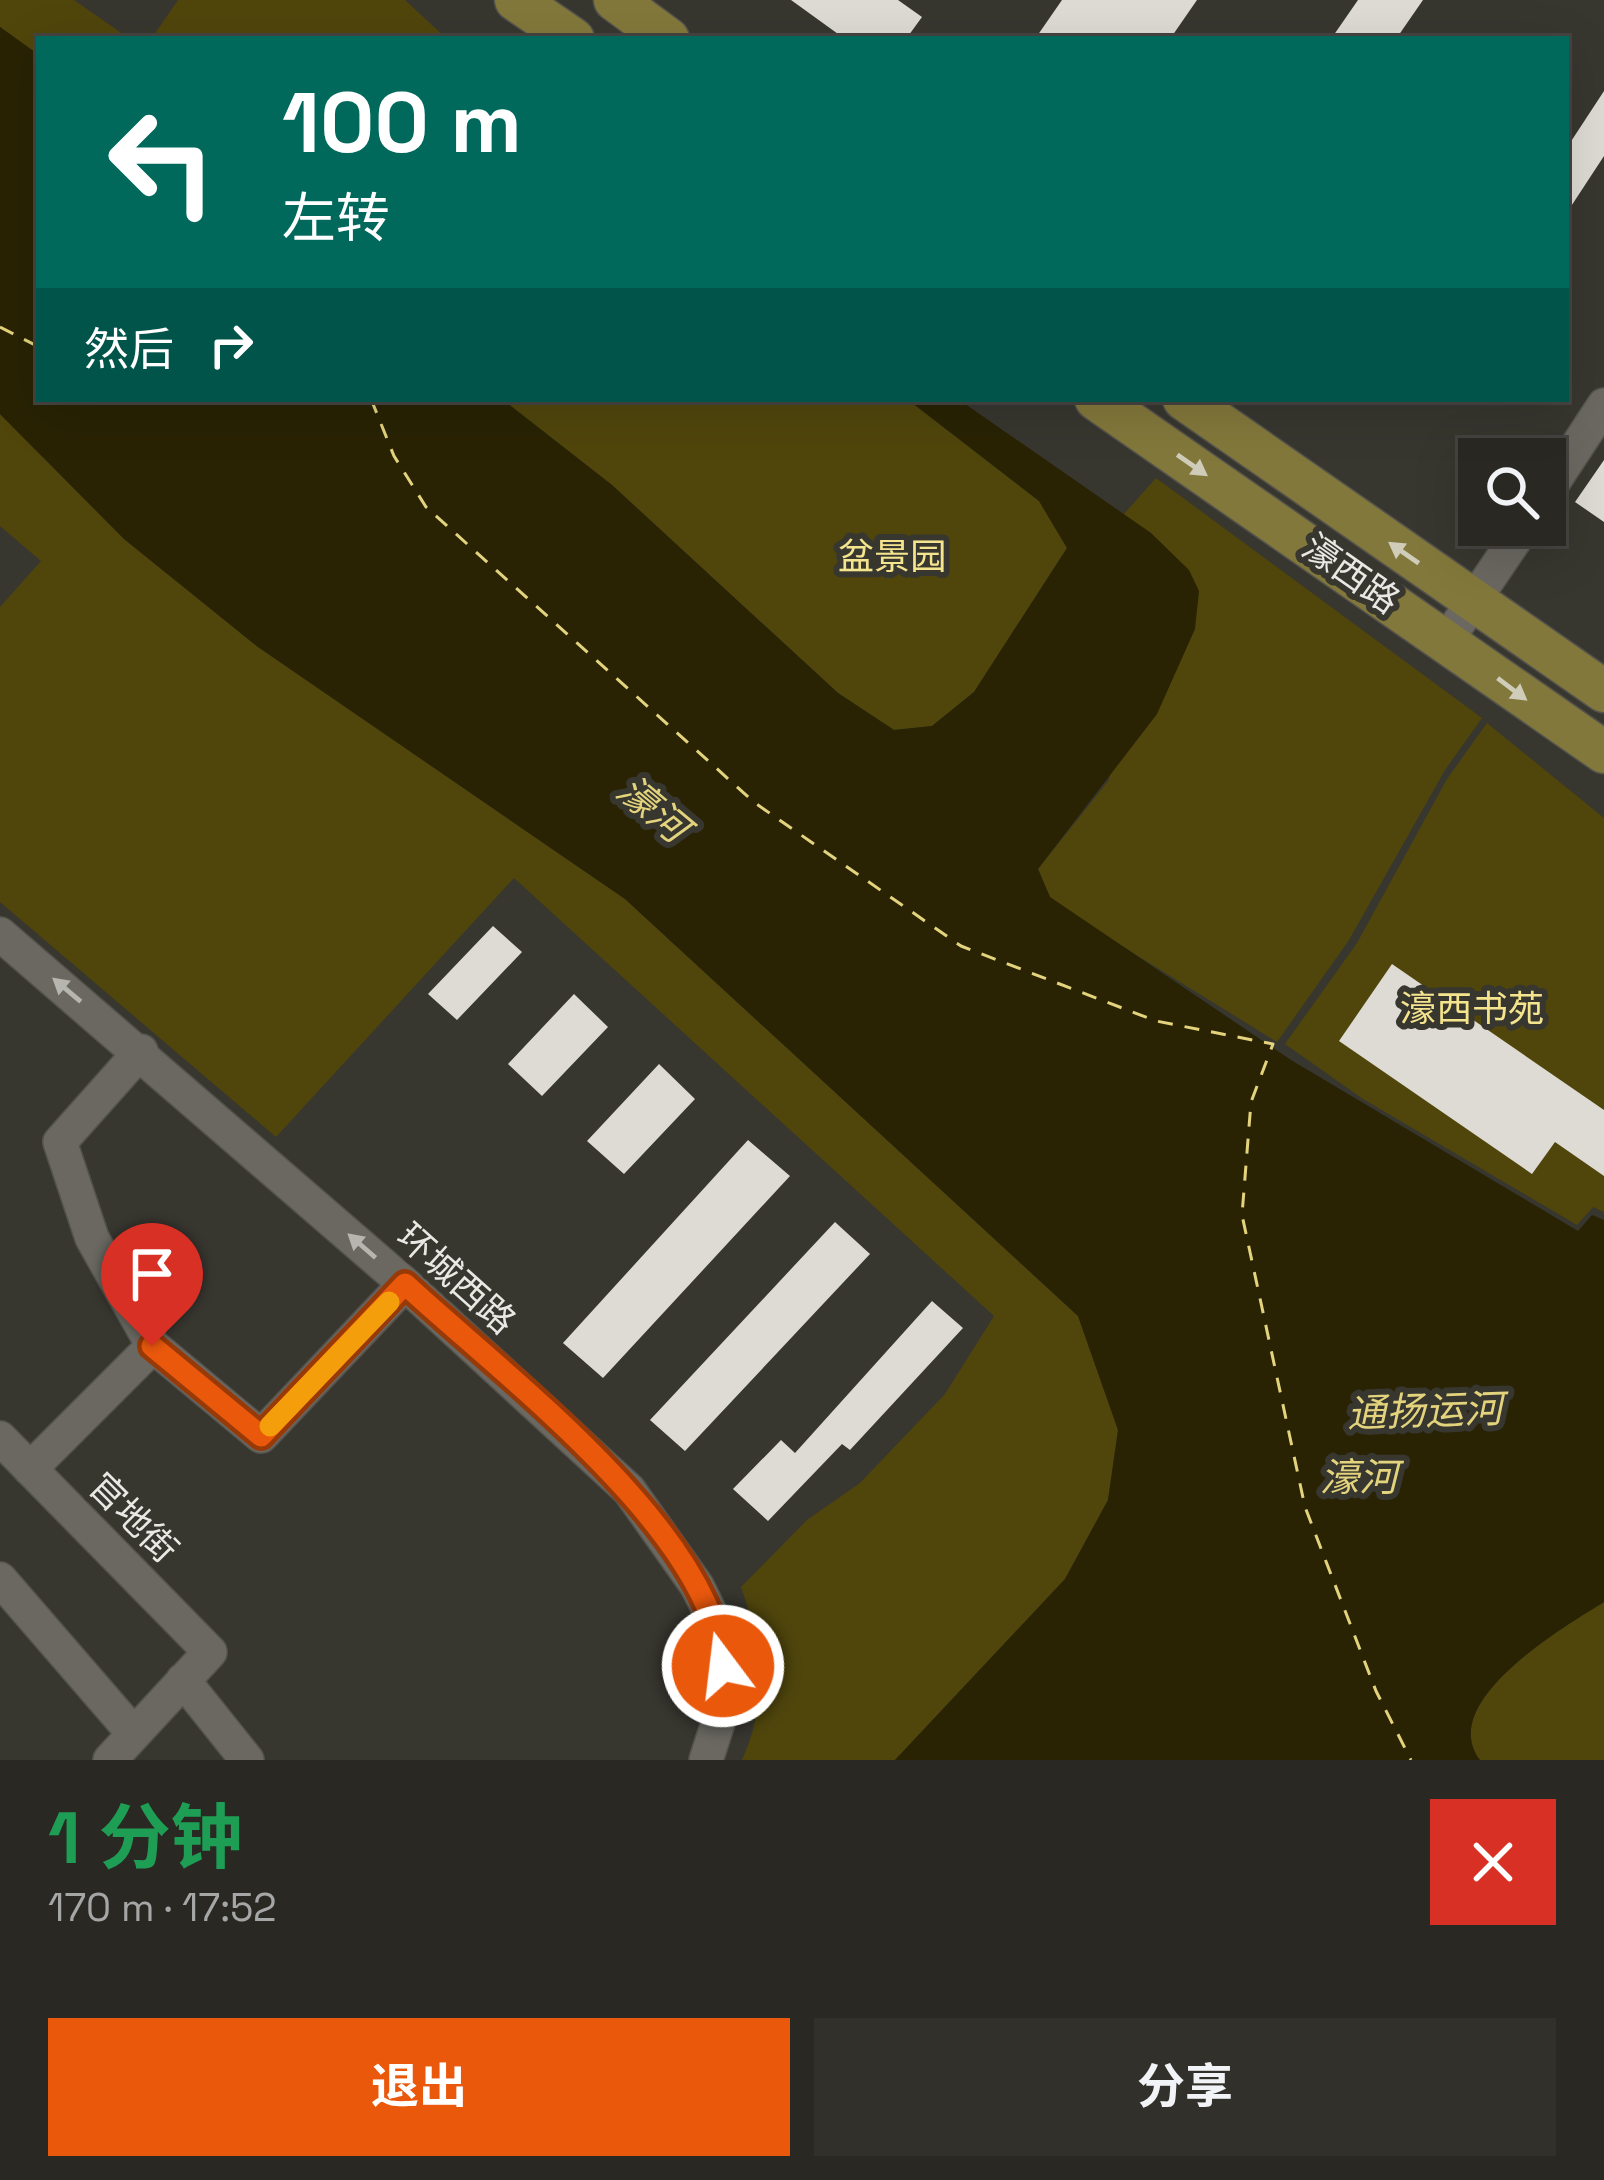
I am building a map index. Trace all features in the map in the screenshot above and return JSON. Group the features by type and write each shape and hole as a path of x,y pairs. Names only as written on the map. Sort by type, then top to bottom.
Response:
{"main road":[{"path":"517,0 569,36"},
{"path":"615,0 664,36"},
{"name":"濠西路","path":"1100,402 1604,752"},
{"name":"濠西路","path":"1188,402 1604,691"}],"street":[{"path":"1566,463 1604,405"},
{"path":"1447,640 1511,546"},
{"name":"环城西路","path":"0,934 141,1051 405,1284 629,1490 697,1586 721,1634 726,1698 706,1760"},
{"path":"141,1051 60,1142 92,1238 152,1346 261,1436 405,1284"},
{"path":"30,1469 152,1346"},
{"name":"官地街","path":"0,1438 211,1652 183,1680"},
{"path":"0,1579 134,1734"},
{"path":"110,1760 183,1680 247,1760"}],"green space":[{"path":"0,0 74,0 126,36 36,36 36,53 0,27"},
{"path":"178,0 405,0 444,36 153,36"},
{"name":"盆景园","path":"506,402 911,402 1039,501 1067,548 974,692 932,726 894,730 838,693 612,485"},
{"path":"0,414 124,539 258,647 625,899 1078,1316 1118,1430 1108,1500 1065,1579 895,1760 742,1760 756,1717 759,1674 754,1630 741,1587 807,1520 860,1483 945,1394 994,1316 514,878 276,1137 0,902 0,607 41,561 0,526"},
{"path":"1156,478 1482,718 1445,770 1349,940 1277,1042 1067,912 1050,897 1038,869 1109,780 1151,533 1123,515"},
{"name":"濠西书苑","path":"1487,723 1604,818 1604,1212 1593,1207 1577,1225 1363,1099 1285,1044 1357,943 1447,779"},
{"path":"1604,1602 1604,1760 1480,1760 1471,1738 1475,1714 1489,1691 1535,1648"}],"water":[{"name":"濠河","path":"0,27 36,53 36,402 506,402 612,485 838,693 894,730 932,726 974,692 1067,548 1039,501 911,402 962,402 1151,533 1189,570 1199,591 1195,629 1157,714 1038,869 1050,897 1291,1060 1578,1231 1592,1215 1604,1220 1604,1602 1535,1648 1489,1691 1475,1714 1471,1738 1480,1760 895,1760 1065,1579 1108,1500 1118,1430 1078,1316 625,899 258,647 124,539 0,414"}],"building":[{"path":"791,0 898,0 922,17 908,36 841,36"},
{"path":"1062,0 1197,0 1172,36 1037,36"},
{"path":"1358,0 1423,0 1398,36 1333,36"},
{"path":"1604,91 1604,156 1569,209 1569,144"},
{"path":"1604,460 1604,522 1575,502"},
{"path":"493,926 522,952 457,1020 428,994"},
{"name":"濠西书苑","path":"1392,964 1604,1110 1604,1176 1555,1142 1532,1174 1339,1041"},
{"path":"574,994 608,1027 542,1096 508,1064"},
{"path":"659,1064 695,1099 624,1174 587,1141"},
{"path":"748,1140 790,1176 603,1378 563,1343"},
{"path":"835,1222 870,1254 685,1451 650,1420"},
{"path":"932,1301 963,1328 850,1450 842,1444 768,1521 733,1489 781,1440 795,1453"}],"ferry route":[{"path":"0,327 36,345"},
{"path":"372,402 394,456 426,507 755,803 961,946 1156,1021 1273,1044 1251,1102 1242,1215 1305,1507 1376,1691 1411,1760"}],"slow traffic":[{"path":"270,1426 389,1302"}],"route":[{"path":"152,1346 261,1436 405,1284 629,1490 697,1586 721,1634 723,1666"}],"water label":[{"name":"通扬运河","path":"1425,1411"}]}
